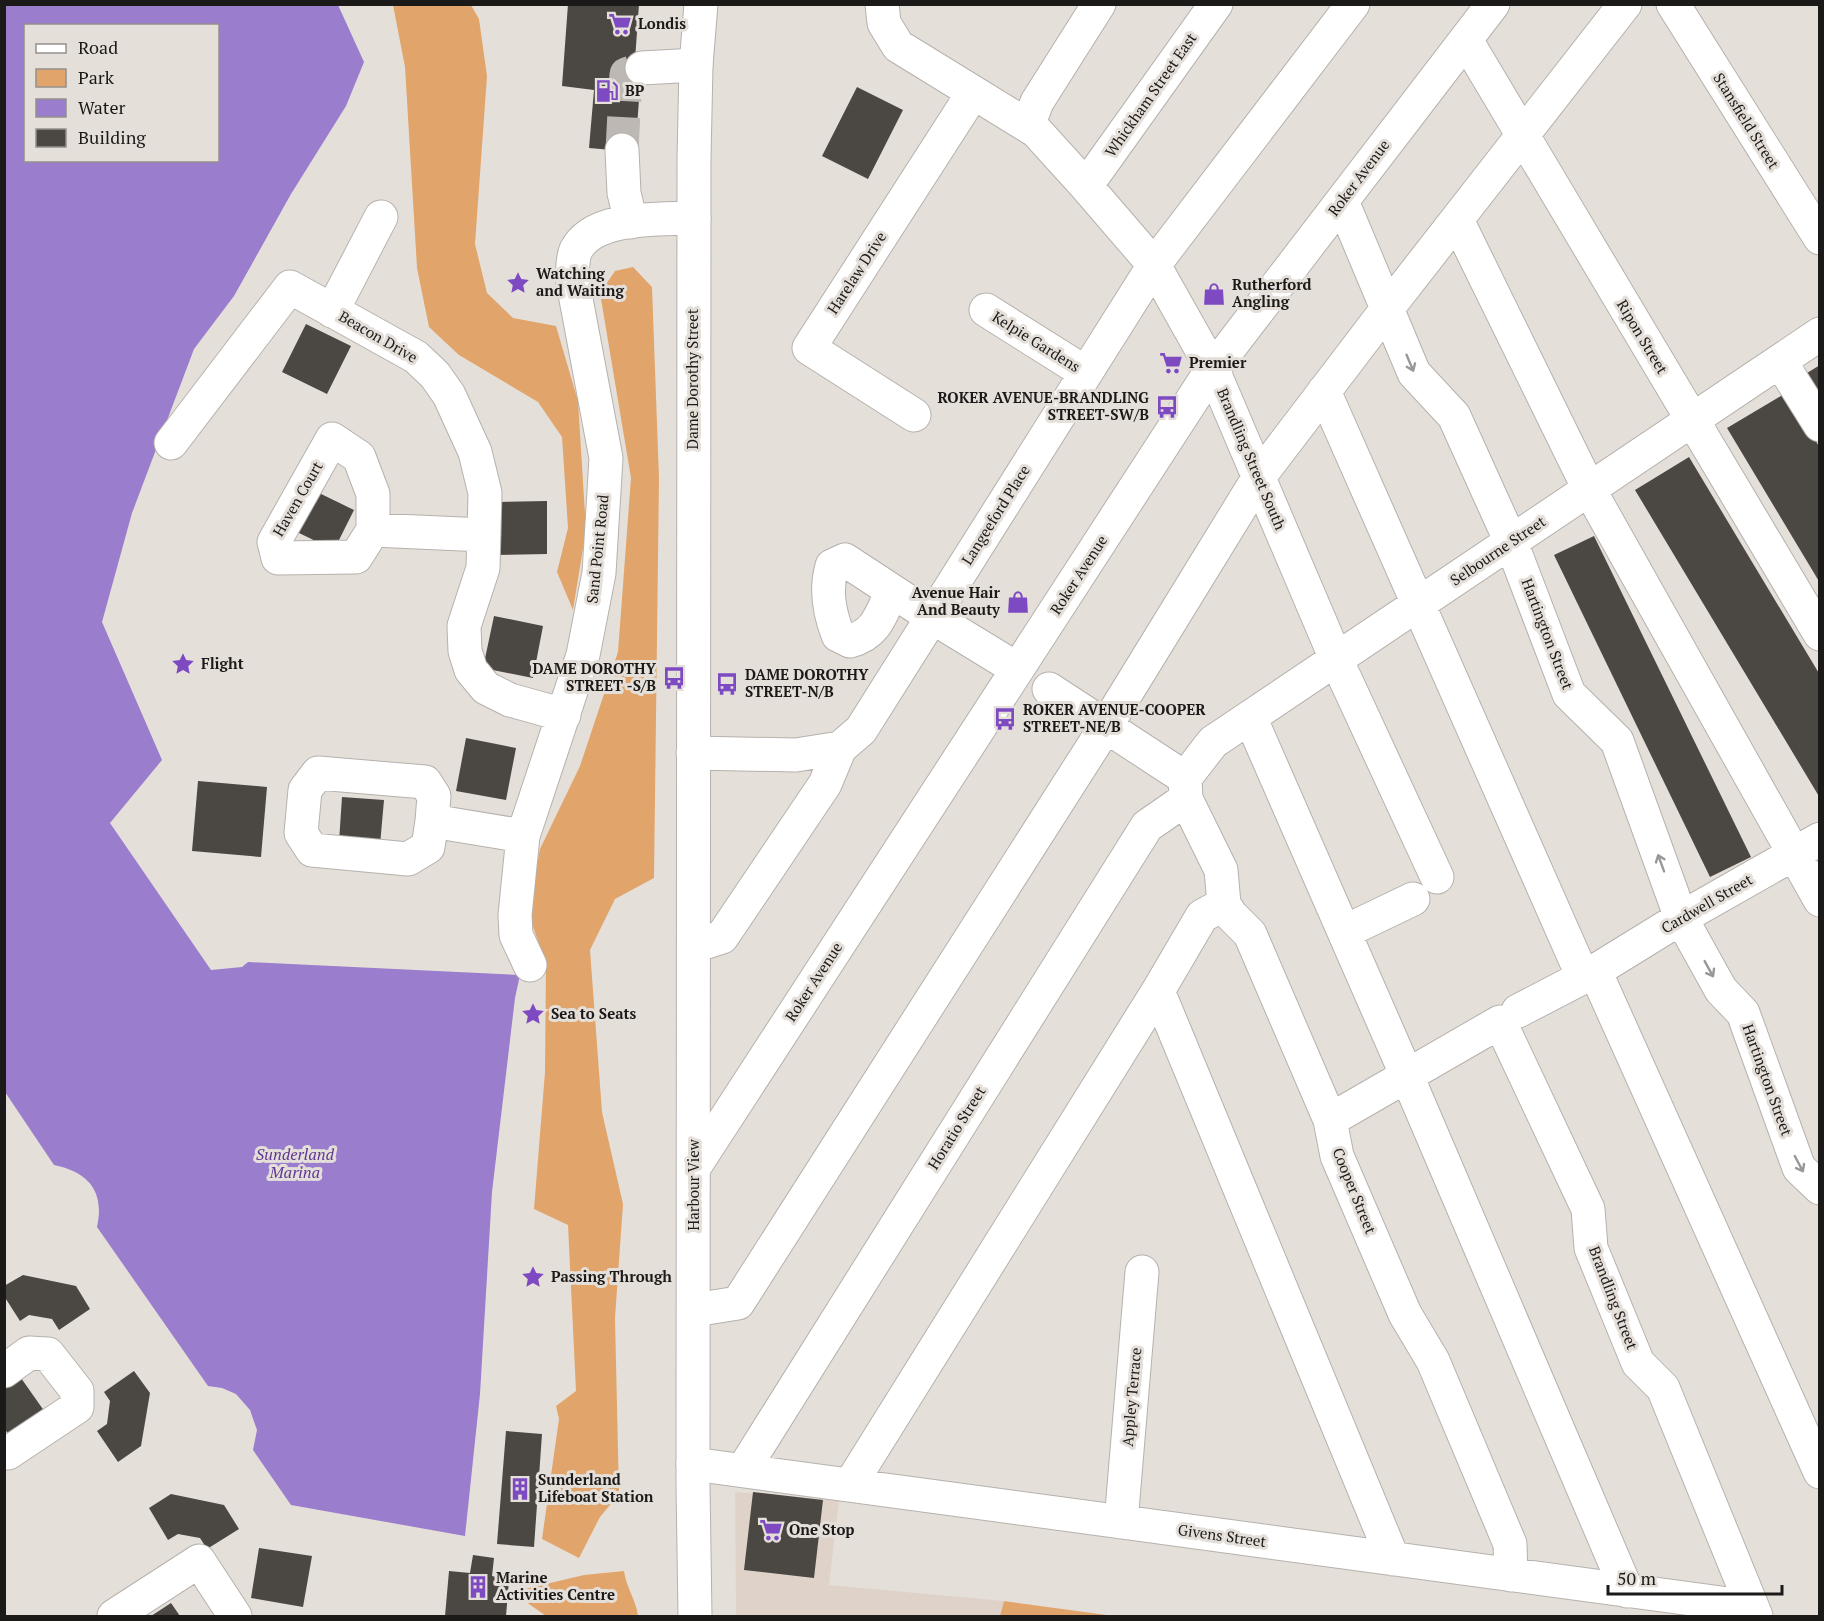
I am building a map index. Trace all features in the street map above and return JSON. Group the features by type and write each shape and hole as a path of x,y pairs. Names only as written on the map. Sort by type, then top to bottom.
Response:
{"street":[{"name":"Dame Dorothy Street","path":"693,753 693,218 696,65 701,4"},
{"name":"Brandling Street South","path":"882,4 884,22 898,46 1036,131 1154,265 1213,370 1336,659 1437,877"},
{"path":"1028,126 1037,102 1099,4"},
{"name":"Whickham Street East","path":"1086,186 1216,4"},
{"name":"Langeeford Place","path":"840,748 861,729 1154,265 1353,4"},
{"name":"Roker Avenue","path":"695,1166 1213,370 1493,4"},
{"path":"694,1311 738,1302 1106,726 1259,477 1624,4"},
{"name":"Stansfield Street","path":"1673,4 1820,238"},
{"name":"Ripon Street","path":"1466,39 1820,634"},
{"path":"642,68 696,65"},
{"name":"Harelaw Drive","path":"914,416 809,348 973,93"},
{"path":"622,150 624,193 631,222"},
{"name":"Hartington Street","path":"1342,201 1414,374 1454,416 1511,542 1569,694 1617,741 1681,918 1721,990 1743,1013 1799,1168 1820,1188"},
{"path":"332,311 381,217"},
{"name":"Sand Point Road","path":"530,965 516,935 515,915 523,836 583,655 599,573 606,458 573,278 575,252 586,236 606,226 693,218"},
{"path":"1457,220 1589,489 1807,847 1820,900"},
{"name":"Beacon Drive","path":"171,443 290,287 416,357 435,375 450,395 475,452 484,493 483,568 464,626 465,651 471,670 486,688 502,696 564,715"},
{"name":"Kelpie Gardens","path":"986,310 1086,373"},
{"name":"Selbourne Street","path":"1186,789 1213,742 1820,334"},
{"path":"1780,361 1820,425"},
{"path":"1324,391 1419,604 1820,1472"},
{"path":"373,530 484,535"},
{"path":"892,591 1017,669"},
{"path":"850,1485 1158,992 1202,916 1224,904 1221,870 1186,789 1106,726 1048,689"},
{"path":"1250,717 1407,1076 1627,1591"},
{"path":"693,753 796,755 840,748"},
{"path":"694,946 722,937 825,784 840,748"},
{"name":"Harbour View","path":"693,753 695,1617"},
{"name":"Horatio Street","path":"743,1470 1146,826 1186,789"},
{"path":"432,821 523,836"},
{"name":"Cardwell Street","path":"1518,1011 1589,974 1681,918 1807,847"},
{"path":"1344,932 1413,899"},
{"name":"Cooper Street","path":"1224,904 1231,915 1250,933 1330,1120 1337,1156 1405,1314 1433,1361 1510,1544 1511,1575"},
{"path":"1158,992 1393,1559"},
{"name":"Brandling Street","path":"1330,1120 1500,1022 1588,1209 1591,1248 1638,1363 1663,1388 1753,1612"},
{"name":"Appley Terrace","path":"1121,1522 1142,1272"},
{"path":"4,1371 29,1353 48,1354 76,1391 77,1407 8,1453 4,1453"},
{"name":"Givens Street","path":"693,1464 1627,1591 1753,1612"},
{"path":"114,1617 199,1561 235,1617"}],"shaded area":[{"path":"735,1492 839,1501 829,1585 1004,1601 1000,1616 736,1616"}],"green space":[{"path":"393,5 471,5 479,19 487,76 475,244 487,293 513,318 556,326 578,401 586,530 573,610 557,572 568,528 562,437 538,402 459,355 429,327 417,268 405,67"},
{"path":"633,267 652,287 659,478 654,878 615,899 590,950 602,1112 623,1204 615,1318 619,1494 600,1517 579,1558 542,1539 559,1419 556,1406 576,1391 568,1225 534,1209 545,1072 546,964 528,912 540,849 580,766 618,652 631,478 600,293 615,271"},
{"path":"624,1571 638,1616 546,1616 512,1592 584,1575"},
{"path":"1004,1601 1114,1616 1000,1616"}],"water":[{"name":"Sunderland Marina","path":"4,5 338,5 364,62 346,106 291,194 234,296 194,349 132,513 102,622 162,760 110,823 211,970 242,967 248,962 520,975 515,998 492,1192 480,1394 465,1536 291,1505 253,1450 257,1430 250,1410 236,1394 222,1388 208,1386 97,1227 98,1203 91,1185 76,1173 54,1165 5,1092"}],"building":[{"path":"568,4 639,4 635,60 642,61 635,152 589,148 594,90 562,86"},
{"path":"857,87 903,110 868,179 822,156"},
{"path":"306,324 351,346 327,394 282,372"},
{"path":"1820,365 1820,393 1807,373"},
{"path":"1786,393 1820,448 1820,583 1727,428"},
{"path":"1689,457 1820,675 1820,798 1635,490"},
{"path":"317,492 354,510 334,550 297,532"},
{"path":"547,501 547,554 496,555 496,502"},
{"path":"1594,536 1751,857 1710,877 1554,555"},
{"path":"494,616 543,626 533,678 483,668"},
{"path":"466,738 516,748 506,800 456,791"},
{"path":"198,781 267,787 261,857 192,851"},
{"path":"342,797 384,800 380,845 339,842"},
{"path":"23,1275 76,1286 90,1309 59,1330 52,1319 29,1315 20,1321 4,1296 4,1286"},
{"path":"134,1371 150,1393 141,1446 118,1462 97,1431 107,1424 110,1401 104,1392"},
{"path":"21,1378 47,1415 12,1439 4,1428 4,1390"},
{"name":"Sunderland Lifeboat Station","path":"506,1431 542,1434 534,1547 497,1544"},
{"path":"753,1492 823,1500 814,1578 744,1570"},
{"path":"171,1494 224,1505 239,1529 207,1549 200,1538 178,1534 168,1540 149,1508"},
{"path":"259,1548 312,1556 303,1607 251,1598"},
{"name":"Marine Activities Centre","path":"473,1555 494,1558 492,1576 509,1580 506,1616 445,1616 449,1571 470,1573"},
{"path":"171,1603 180,1616 151,1616"}],"tunnel":[{"path":"622,150 626,74 642,68"}],"place":[{"name":"Londis","path":"620,24"},
{"name":"BP","path":"607,91"},
{"name":"Watching and Waiting","path":"518,283"},
{"name":"Rutherford Angling","path":"1214,294"},
{"name":"Premier","path":"1171,363"},
{"name":"ROKER AVENUE-BRANDLING STREET-SW/B","path":"1167,407"},
{"name":"Avenue Hair And Beauty","path":"1018,602"},
{"name":"Flight","path":"183,664"},
{"name":"DAME DOROTHY STREET -S/B","path":"674,678"},
{"name":"DAME DOROTHY STREET-N/B","path":"727,684"},
{"name":"ROKER AVENUE-COOPER STREET-NE/B","path":"1005,719"},
{"name":"Sea to Seats","path":"533,1014"},
{"name":"Passing Through","path":"533,1277"},
{"name":"Sunderland Lifeboat Station","path":"520,1489"},
{"name":"One Stop","path":"771,1530"},
{"name":"Marine Activities Centre","path":"478,1587"}]}
